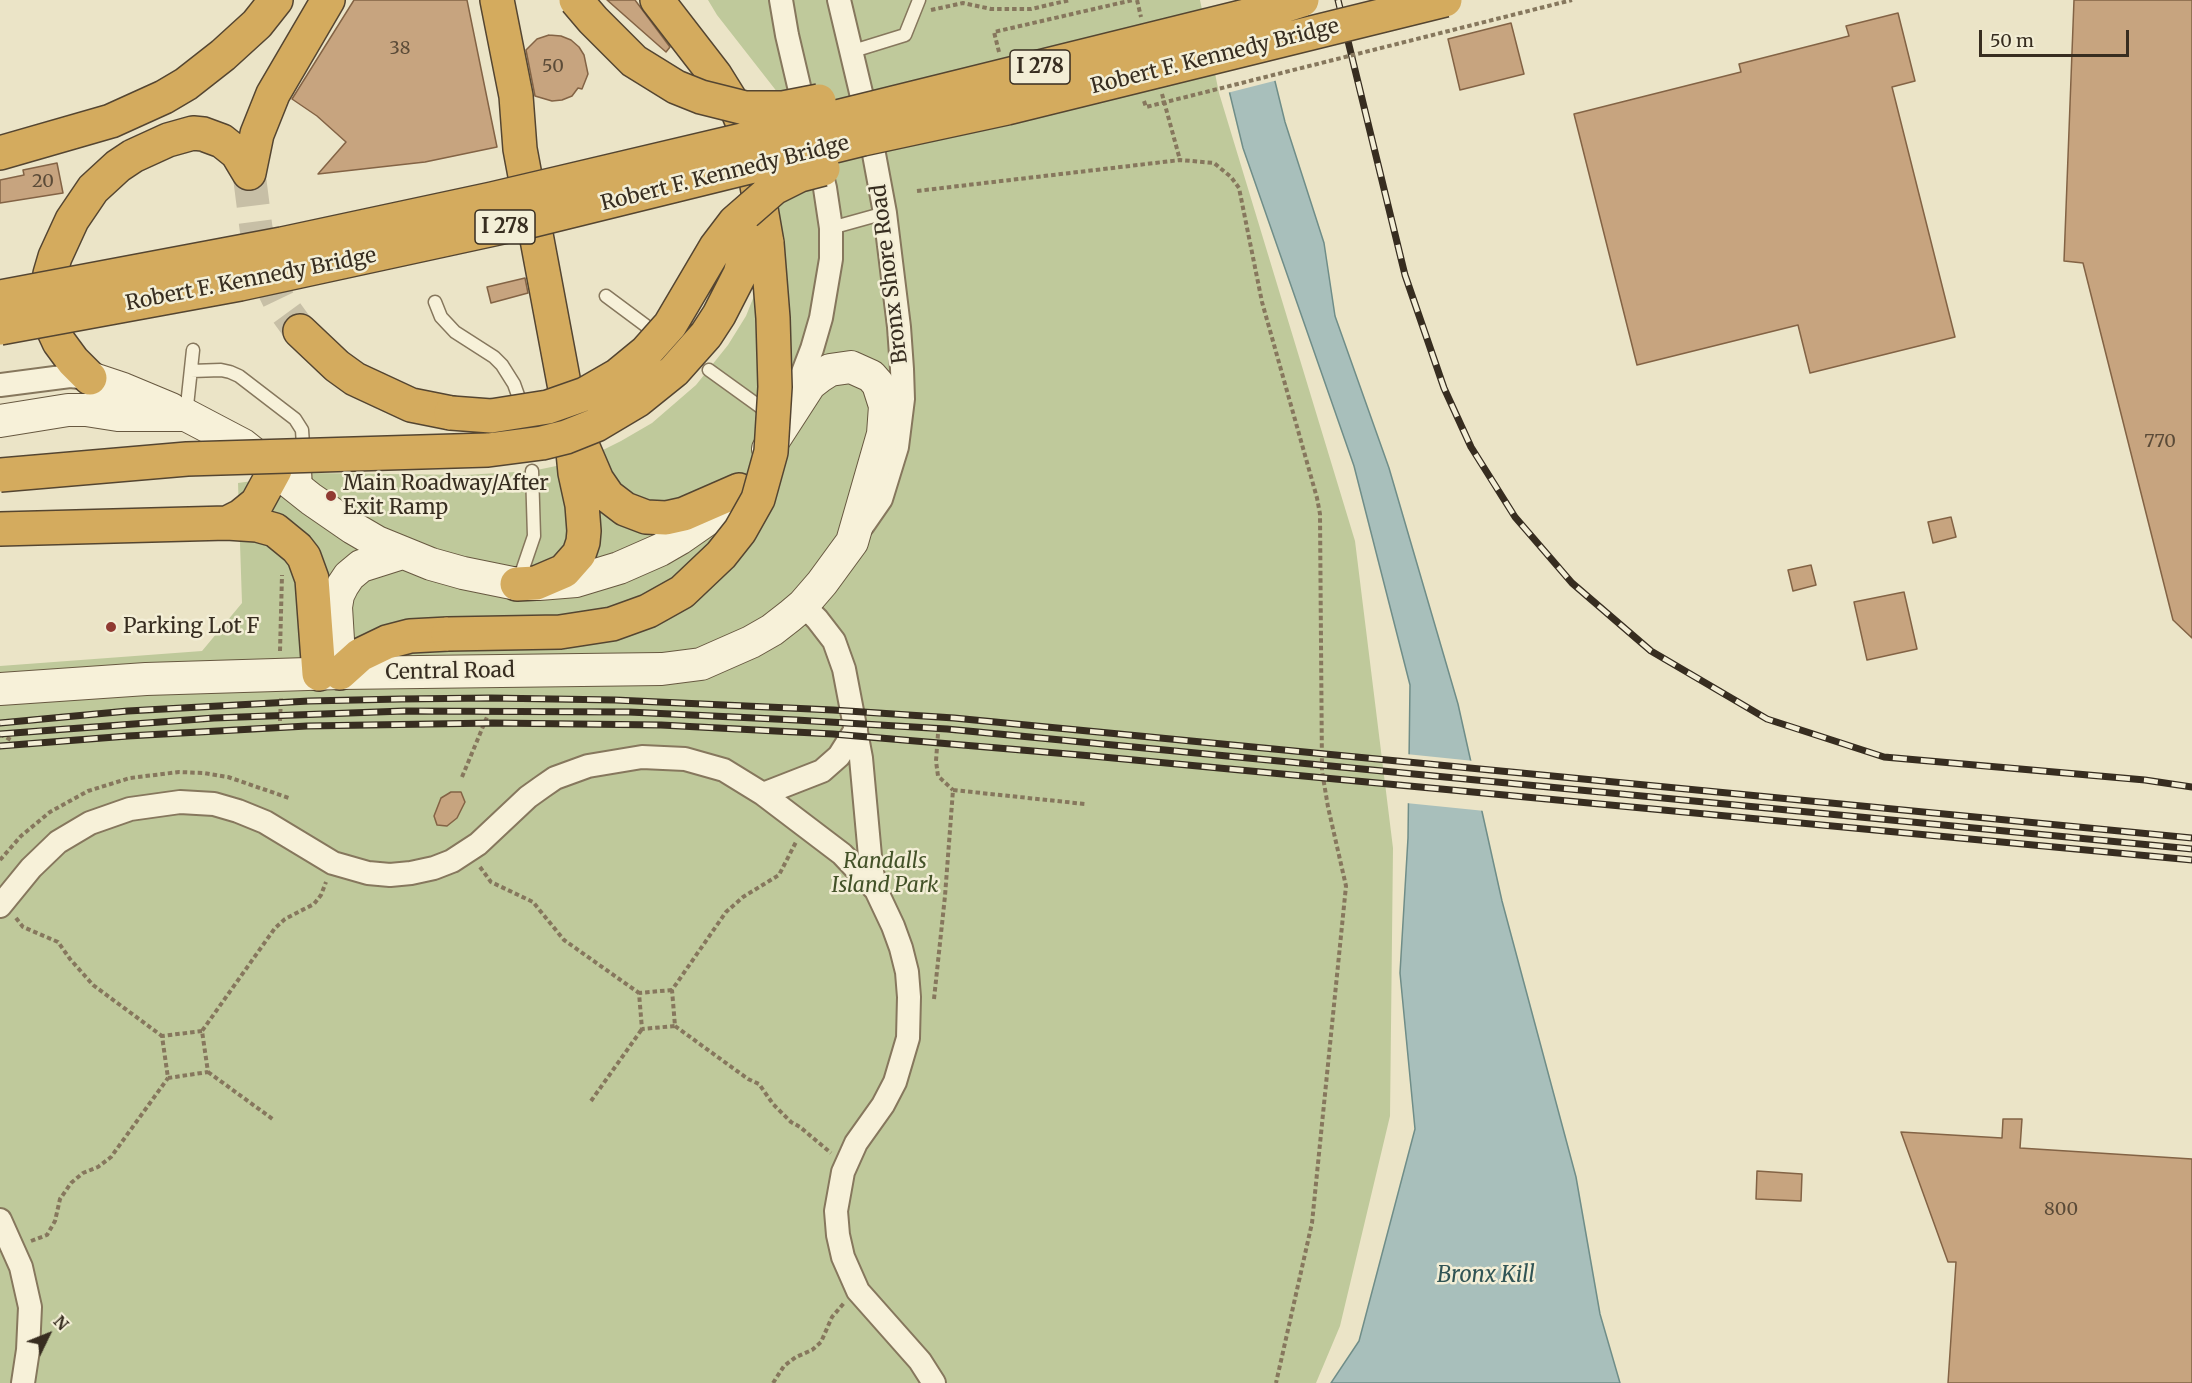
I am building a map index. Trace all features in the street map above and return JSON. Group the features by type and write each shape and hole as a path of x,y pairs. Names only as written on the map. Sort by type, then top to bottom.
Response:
{"highway":[{"path":"0,153 111,121 164,97 186,84 223,56 257,24 276,0"},
{"path":"90,378 59,342 48,302 50,274 63,238 81,205 93,189 118,166 151,147 187,134 203,134 222,141 237,153 249,173 257,134 273,94 328,0"},
{"path":"483,0 503,102 520,149"},
{"path":"497,0 516,96 520,149 569,410 575,473 583,520 583,542 576,560 564,571 536,583 517,584"},
{"path":"576,0 634,61 676,87 723,104 766,109 824,100 1234,0"},
{"path":"0,529 226,523 257,525 275,530 304,556 315,592 330,674 360,655 387,642 410,636 560,632 612,624 648,611 682,592 721,555 740,531 764,482 771,452 775,410 772,298 758,242 751,152 738,112 715,75 657,0"},
{"name":"Robert F. Kennedy Bridge","path":"0,297 282,244 492,199 777,132 1274,9 1302,0"},
{"name":"Robert F. Kennedy Bridge","path":"0,328 240,284 597,206 863,139 1007,108 1445,0"},
{"path":"300,331 337,366 355,379 411,405 481,416 548,408 602,385 646,352 670,325 724,234 774,188 800,175 864,159 1007,108"},
{"path":"0,475 187,459 488,450 542,443 566,437 596,424 638,400 674,371 706,335 758,242"},
{"path":"569,410 597,480 608,496 625,509 646,517 675,516 739,490"},
{"path":"226,523 241,516 257,503 269,485 275,470"}],"street":[{"path":"781,0 796,76 825,188 831,228 831,259 821,318 805,368 783,423"},
{"name":"Bronx Shore Road","path":"839,0 868,122 885,213 899,327 903,399 897,447 881,499 852,542"},
{"path":"0,385 70,376 90,378 123,389 186,415 243,445 307,496 353,528 402,553 463,573 517,584 539,585 576,581 619,568 660,550 696,528 725,505 739,490 764,456 810,384 830,370 851,367 872,376 878,384 885,406 883,434 852,542"},
{"path":"0,421 68,410 118,415 186,415"},
{"name":"Central Road","path":"0,689 146,679 680,668 715,659 772,630 803,605 852,542"},
{"path":"330,674 336,607 343,585 360,566 402,553"},
{"path":"803,605 825,629 839,654 848,684 861,758 871,867 876,890 893,926 907,972 909,998 908,1038 895,1082 883,1105 856,1143 839,1188 836,1211 843,1257 858,1291 920,1361 934,1383"},
{"path":"763,794 822,771 839,756 856,729"},
{"path":"5,908 44,855 75,830 130,808 196,802 214,804 265,822 333,863 368,873 390,875 434,868 452,861 478,844 528,797 555,778 588,766 622,759 664,758 685,759 724,770 763,794 842,854 876,890"},
{"path":"0,1220 21,1267 30,1307 28,1350 23,1383"}],"lane":[{"path":"850,52 905,35 919,0"},
{"path":"831,228 885,213"},
{"path":"606,296 649,328"},
{"path":"435,302 441,317 455,332 494,357 502,365 514,384 519,398"},
{"path":"186,415 194,351"},
{"path":"191,371 221,370 239,376 299,424 303,439 307,496"},
{"path":"709,370 783,423"},
{"path":"517,584 534,536 532,471"}],"path":[{"path":"913,15 963,3 991,9 1031,9 1070,0"},
{"path":"1298,69 1572,0"},
{"path":"917,191 1180,160 1214,163 1231,177 1239,188 1262,302 1320,514 1322,771 1346,886 1312,1223 1276,1383"},
{"path":"280,721 282,564"},
{"path":"462,777 487,717"},
{"path":"0,734 11,740"},
{"path":"938,734 936,761 938,776 953,790 1085,804"},
{"path":"934,999 953,790"},
{"path":"675,1026 672,990 726,912 743,897 779,875 804,825"},
{"path":"208,1072 202,1031 275,928 285,919 314,904 321,895 333,863"},
{"path":"478,865 491,882 533,902 564,940 639,993 672,990"},
{"path":"5,908 23,927 58,942 93,985 162,1036 202,1031"},
{"path":"591,1101 642,1029 639,993"},
{"path":"642,1029 675,1026 748,1079 759,1084 773,1104 791,1122 831,1153 848,1160"},
{"path":"14,1248 47,1235 55,1221 60,1199 71,1183 83,1173 98,1167 111,1157 168,1078 162,1036"},
{"path":"168,1078 208,1072 274,1120"},
{"path":"773,1383 784,1366 796,1357 812,1350 821,1342 838,1309 858,1291"}],"green space":[{"name":"Randalls Island Park","path":"708,0 1200,0 1219,93 1355,541 1393,848 1390,1116 1340,1326 1316,1383 0,1383 0,666 202,651 242,603 238,483 311,473 465,475 532,471 561,465 595,454 652,423 696,385 728,345 746,316 770,256 779,208 785,102 717,15"}],"water":[{"name":"Bronx Kill","path":"1207,0 1255,0 1285,122 1324,243 1335,316 1389,468 1458,704 1502,901 1576,1177 1600,1314 1620,1383 1331,1383 1359,1341 1415,1129 1400,973 1408,838 1410,685 1354,466 1243,148"}],"pier":[{"path":"1204,0 1258,0 1278,80 1227,93"},
{"path":"1406,754 1474,761 1485,811 1406,803"}],"building":[{"path":"354,0 467,0 497,147 425,162 318,174 346,142 317,116 292,99"},
{"path":"607,0 635,0 670,47 666,52"},
{"path":"2074,0 2192,0 2192,638 2173,620 2083,263 2064,261"},
{"path":"1898,13 1915,81 1892,87 1955,337 1810,373 1798,325 1637,365 1574,114 1741,72 1739,64 1849,36 1846,26"},
{"path":"1511,23 1524,74 1460,90 1448,39"},
{"path":"549,35 571,40 579,47 584,55 588,74 582,89 578,88 572,96 562,100 552,101 535,96 526,50 537,39"},
{"path":"57,163 63,193 0,203 0,180 24,175 23,170"},
{"path":"525,278 528,293 491,303 487,287"},
{"path":"1951,517 1956,537 1933,543 1928,522"},
{"path":"1811,565 1816,585 1793,591 1788,570"},
{"path":"1904,592 1917,649 1867,660 1854,602"},
{"path":"451,792 461,792 465,802 457,818 447,826 437,825 434,816 441,798"},
{"path":"2003,1119 2022,1119 2020,1148 2192,1159 2192,1383 1948,1383 1956,1262 1948,1262 1901,1132 2002,1138"},
{"path":"1757,1171 1802,1174 1801,1201 1756,1199"}],"tunnel":[{"path":"249,173 256,228 266,274 281,305 300,331"}],"railway":[{"path":"1338,0 1405,275 1444,388 1471,447 1515,517 1572,583 1651,651 1767,719 1884,757 2145,780 2192,787"},
{"path":"0,723 128,711 309,701 401,699 615,700 833,710 954,718 2192,838"},
{"path":"0,734 214,718 404,711 629,712 796,720 947,729 2192,849"},
{"path":"0,746 307,726 493,723 661,725 833,734 1092,756 2192,860"}],"place":[{"name":"Main Roadway/After Exit Ramp","path":"331,496"},
{"name":"Parking Lot F","path":"111,627"}]}
